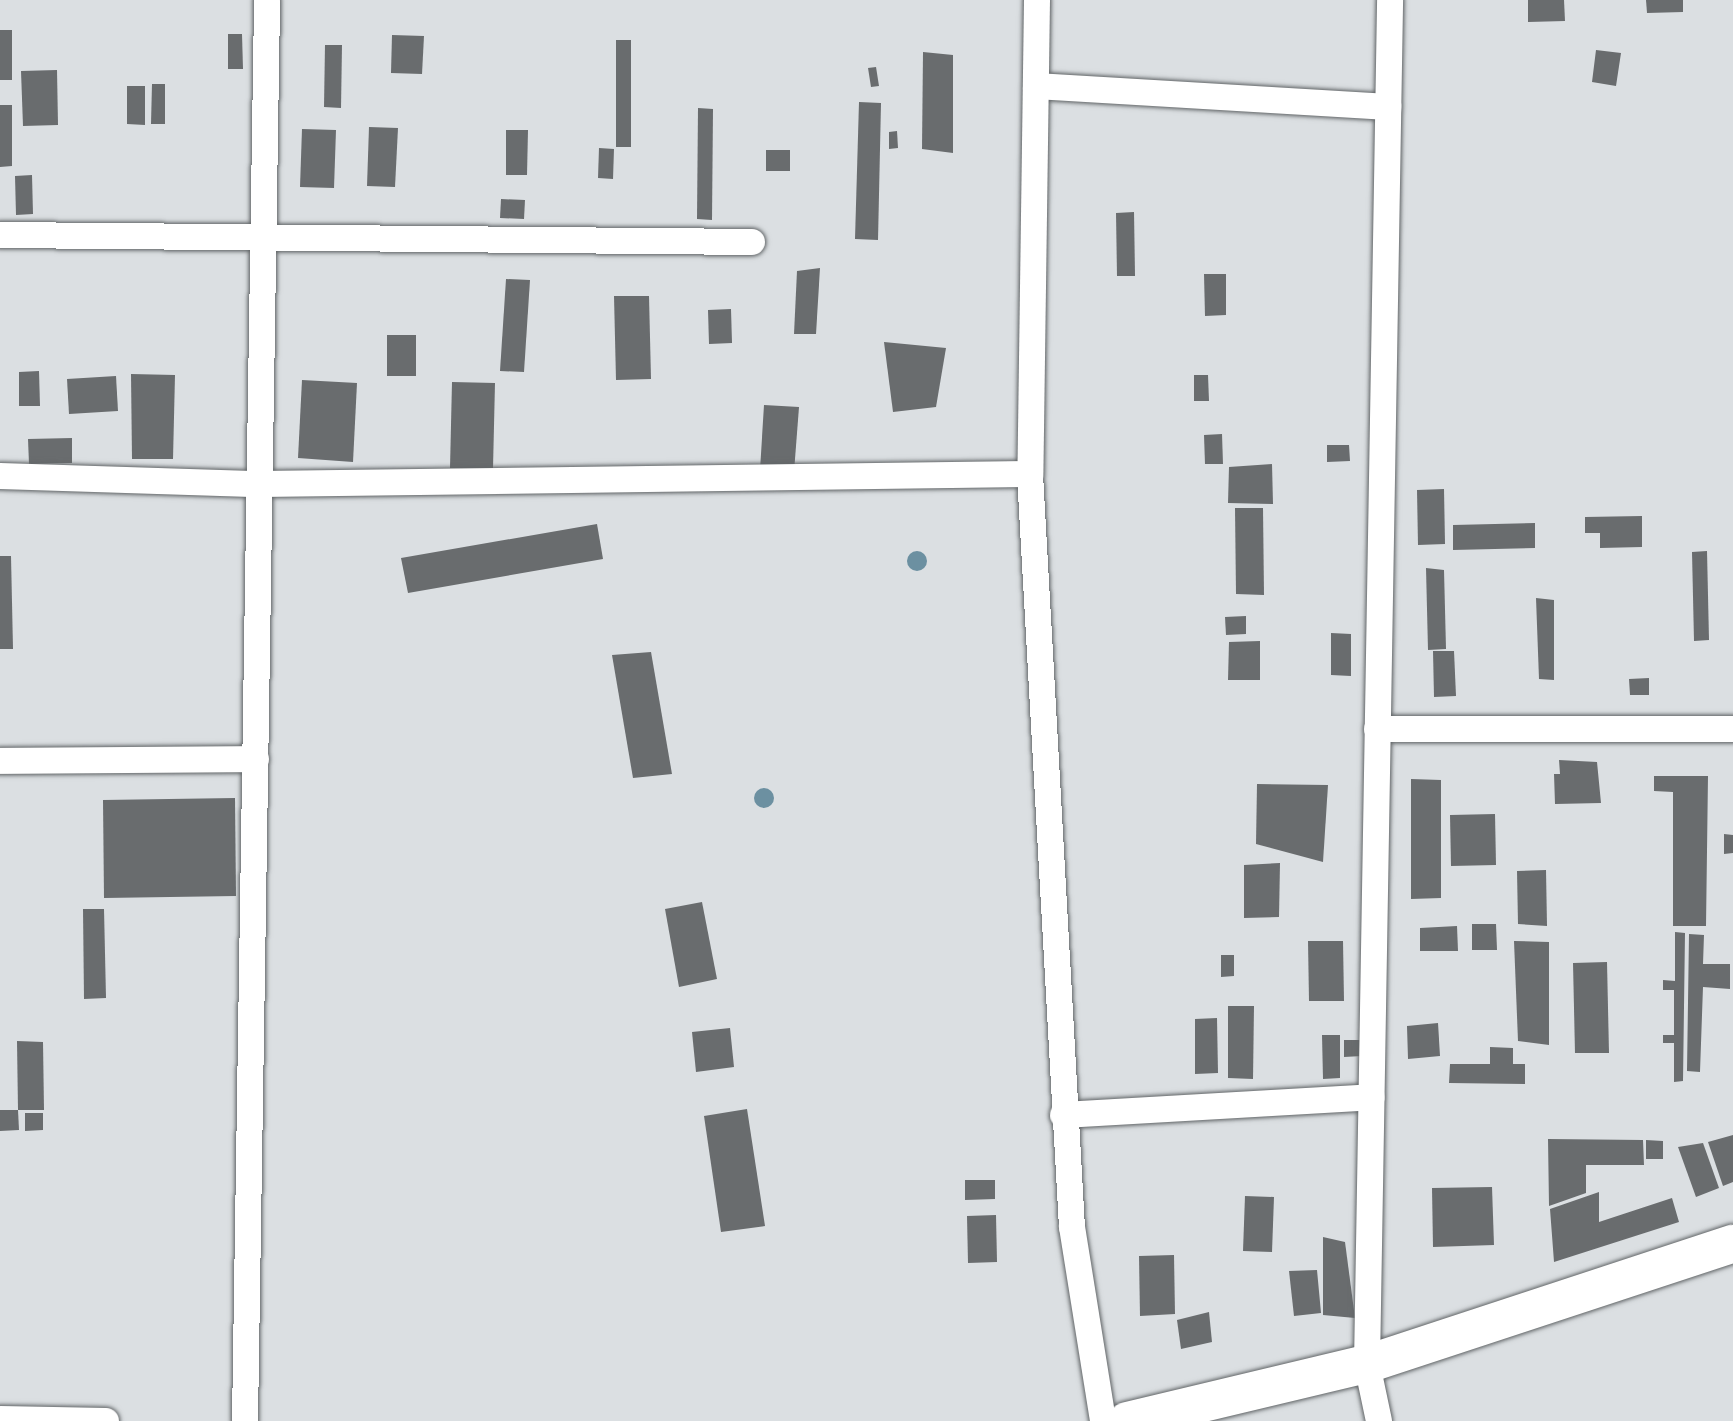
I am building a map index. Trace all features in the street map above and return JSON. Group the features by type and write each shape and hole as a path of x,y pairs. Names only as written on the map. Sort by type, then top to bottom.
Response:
{"main road":[{"path":"1127,1421 1367,1364 1733,1244"}],"street":[{"path":"245,1421 268,0"},
{"path":"1037,0 1030,474 1063,1115 1072,1227 1103,1421"},
{"path":"1379,1421 1367,1364 1390,0"},
{"path":"1036,86 1388,107"},
{"path":"0,235 752,242"},
{"path":"0,477 260,484 1030,474"},
{"path":"1377,729 1733,729"},
{"path":"0,761 256,759"},
{"path":"1063,1115 1371,1097"},
{"path":"0,1419 106,1421"}],"building":[{"path":"1528,0 1564,0 1565,21 1528,22"},
{"path":"1646,0 1683,0 1683,12 1647,13"},
{"path":"0,30 12,30 12,80 0,80"},
{"path":"228,34 242,34 243,69 228,69"},
{"path":"392,35 424,36 422,74 391,73"},
{"path":"616,40 631,40 631,147 616,147"},
{"path":"325,45 342,45 341,108 324,107"},
{"path":"1596,50 1621,53 1616,86 1592,82"},
{"path":"923,52 953,55 953,153 922,149"},
{"path":"876,67 879,86 871,87 868,68"},
{"path":"57,70 58,125 23,126 21,71"},
{"path":"152,84 165,84 165,124 151,124"},
{"path":"127,86 145,86 145,125 127,124"},
{"path":"859,102 881,103 878,240 855,239"},
{"path":"0,105 12,105 12,166 0,167"},
{"path":"698,108 713,109 712,220 697,219"},
{"path":"369,127 398,128 395,187 367,186"},
{"path":"302,129 336,130 334,188 300,187"},
{"path":"506,130 528,130 527,175 506,175"},
{"path":"897,131 898,148 889,149 889,132"},
{"path":"599,148 614,149 613,179 598,178"},
{"path":"766,150 790,150 790,171 766,171"},
{"path":"32,175 33,214 16,215 15,176"},
{"path":"501,199 525,200 524,219 500,218"},
{"path":"1134,212 1135,276 1117,276 1116,213"},
{"path":"820,268 816,334 794,334 797,271"},
{"path":"1204,274 1226,274 1226,315 1205,316"},
{"path":"506,279 530,280 524,372 500,371"},
{"path":"614,296 649,296 651,379 616,380"},
{"path":"731,309 732,343 709,344 708,310"},
{"path":"387,335 416,335 416,376 387,376"},
{"path":"884,342 946,348 936,407 893,412"},
{"path":"39,371 40,406 19,406 19,372"},
{"path":"131,374 175,375 173,459 132,459"},
{"path":"1194,375 1208,375 1209,401 1194,401"},
{"path":"116,376 118,411 69,414 67,379"},
{"path":"302,380 357,383 353,462 298,458"},
{"path":"452,382 495,383 493,468 450,468"},
{"path":"764,405 799,407 794,472 760,470"},
{"path":"1222,434 1223,464 1205,464 1204,435"},
{"path":"72,438 72,463 29,464 28,439"},
{"path":"1327,445 1349,445 1350,461 1327,462"},
{"path":"1272,464 1273,504 1228,503 1229,467"},
{"path":"1444,489 1445,544 1418,545 1417,490"},
{"path":"1235,508 1263,508 1264,595 1236,594"},
{"path":"1642,516 1642,547 1600,548 1600,533 1585,533 1585,517"},
{"path":"1535,523 1535,548 1453,550 1453,525"},
{"path":"597,524 603,559 408,593 401,558"},
{"path":"1707,551 1709,640 1694,641 1692,552"},
{"path":"0,556 11,556 13,649 0,649"},
{"path":"1426,568 1444,570 1446,649 1428,650"},
{"path":"1536,598 1554,600 1554,680 1539,679"},
{"path":"1246,616 1246,634 1226,635 1225,617"},
{"path":"1331,633 1351,634 1351,676 1331,675"},
{"path":"1260,641 1260,680 1228,680 1229,642"},
{"path":"1433,651 1454,651 1456,696 1434,697"},
{"path":"651,652 672,774 633,778 612,655"},
{"path":"1649,678 1649,695 1630,695 1629,679"},
{"path":"1559,760 1597,762 1601,803 1555,804 1554,774 1560,774"},
{"path":"1654,776 1708,776 1706,926 1673,926 1673,792 1654,791"},
{"path":"1411,779 1441,780 1441,898 1411,899"},
{"path":"1257,784 1328,785 1323,862 1256,844"},
{"path":"235,798 236,896 104,898 103,800"},
{"path":"1495,814 1496,865 1451,866 1450,815"},
{"path":"1724,834 1733,835 1733,853 1724,854"},
{"path":"1280,863 1279,917 1244,918 1244,865"},
{"path":"1546,870 1547,926 1518,924 1517,871"},
{"path":"702,902 717,979 679,987 665,909"},
{"path":"83,909 104,909 106,998 84,999"},
{"path":"1472,924 1496,924 1497,950 1472,950"},
{"path":"1457,926 1458,951 1420,951 1420,928"},
{"path":"1675,932 1685,933 1683,1081 1674,1082 1674,1043 1663,1043 1663,1035 1674,1035 1674,990 1663,990 1663,980 1675,981"},
{"path":"1689,934 1704,935 1703,964 1730,964 1730,989 1703,987 1700,1072 1687,1071"},
{"path":"1308,941 1343,941 1344,1001 1309,1001"},
{"path":"1514,941 1549,942 1549,1045 1518,1041"},
{"path":"1221,955 1234,955 1234,976 1221,977"},
{"path":"1607,962 1609,1053 1575,1053 1573,963"},
{"path":"1228,1006 1254,1006 1253,1079 1228,1078"},
{"path":"1217,1018 1218,1073 1195,1074 1195,1019"},
{"path":"1438,1023 1440,1056 1408,1059 1407,1026"},
{"path":"730,1028 734,1067 696,1072 692,1032"},
{"path":"1322,1035 1340,1035 1340,1078 1323,1079"},
{"path":"1344,1040 1362,1040 1362,1056 1344,1057"},
{"path":"17,1041 43,1042 44,1110 18,1110"},
{"path":"1490,1047 1513,1048 1513,1064 1525,1064 1525,1084 1449,1083 1450,1064 1490,1064"},
{"path":"747,1109 765,1226 721,1232 704,1116"},
{"path":"0,1110 18,1110 19,1130 0,1131"},
{"path":"25,1113 43,1113 43,1130 25,1131"},
{"path":"1733,1135 1733,1182 1723,1186 1708,1142"},
{"path":"1548,1139 1643,1140 1644,1165 1586,1165 1586,1193 1549,1206"},
{"path":"1646,1140 1663,1141 1663,1159 1646,1159"},
{"path":"1703,1143 1719,1188 1696,1197 1678,1147"},
{"path":"965,1180 995,1180 995,1199 965,1200"},
{"path":"1492,1187 1494,1245 1433,1247 1432,1188"},
{"path":"1599,1192 1599,1222 1672,1198 1679,1222 1554,1262 1550,1209"},
{"path":"1245,1196 1274,1197 1272,1252 1243,1251"},
{"path":"996,1215 997,1262 968,1263 967,1216"},
{"path":"1323,1237 1345,1242 1355,1318 1323,1315"},
{"path":"1174,1255 1175,1314 1140,1316 1139,1256"},
{"path":"1317,1270 1321,1313 1294,1316 1289,1271"},
{"path":"1209,1312 1212,1342 1181,1349 1177,1320"}]}
